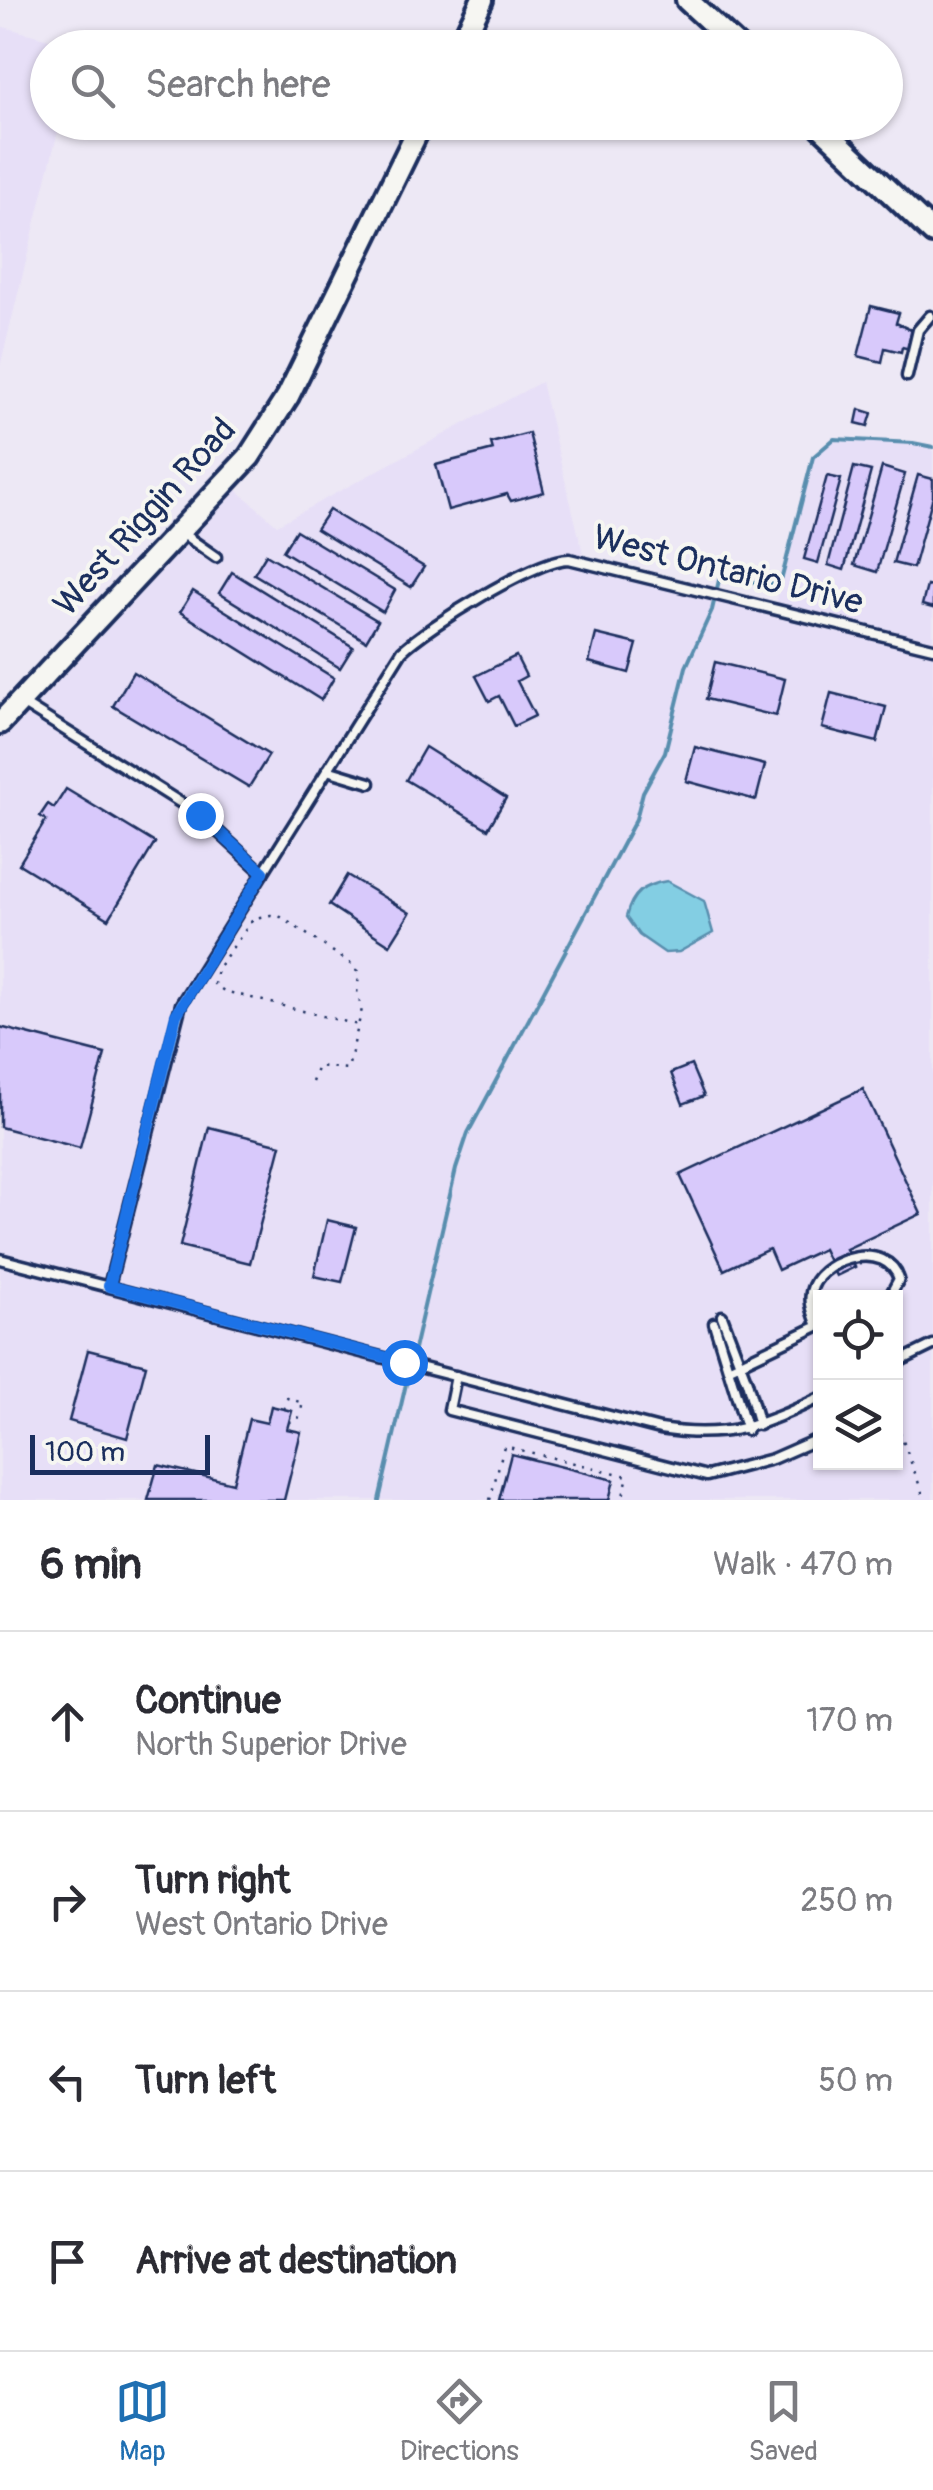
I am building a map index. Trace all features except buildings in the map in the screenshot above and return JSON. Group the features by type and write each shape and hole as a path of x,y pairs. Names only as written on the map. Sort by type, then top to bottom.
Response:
{"street":[{"path":"468,30 482,0"},
{"path":"687,0 720,30"},
{"name":"West Riggin Road","path":"0,722 249,457 288,396 413,140"},
{"path":"835,140 933,232"}],"lane":[{"path":"906,376 918,330 930,316"},
{"path":"180,532 216,556"},
{"name":"West Ontario Drive","path":"109,1286 176,1015 402,651 419,635 540,566 561,560 584,561 933,648"},
{"path":"20,702 200,815 263,872"},
{"path":"328,770 370,783"},
{"path":"813,1308 813,1284 820,1275 853,1257 873,1256 890,1263 899,1278 893,1290"},
{"path":"0,1259 660,1429 710,1434 746,1430 813,1401"},
{"path":"746,1430 718,1319 740,1364 760,1425"},
{"path":"730,1368 813,1328"},
{"path":"903,1360 933,1346"},
{"path":"456,1376 449,1410 707,1476 772,1458 813,1441"}],"path":[{"path":"312,1082 318,1066 348,1069 362,1009 357,994 360,975 356,967 281,917 254,918 214,976 214,984 224,991 358,1024"},
{"path":"284,1409 287,1398 303,1403 298,1420 289,1422"},
{"path":"903,1441 925,1500"},
{"path":"490,1500 504,1446 628,1476 622,1500"},
{"path":"495,1479 504,1481"}],"shaded area":[{"path":"0,26 30,34 30,140 56,140 0,367"},
{"path":"541,382 585,561 775,607 813,457 834,439 933,447 933,1500 0,1500 0,724 228,482 277,525"}],"water":[{"path":"667,881 704,901 713,933 679,952 665,953 639,935 626,917 640,891"}],"waterway":[{"path":"379,1500 456,1169 468,1133 636,819 643,792 665,752 686,667 712,610 719,580 725,574 768,586 782,577 813,457 834,439 933,447"}],"route":[{"path":"200,815 263,872 176,1015 109,1286 404,1362"}]}
